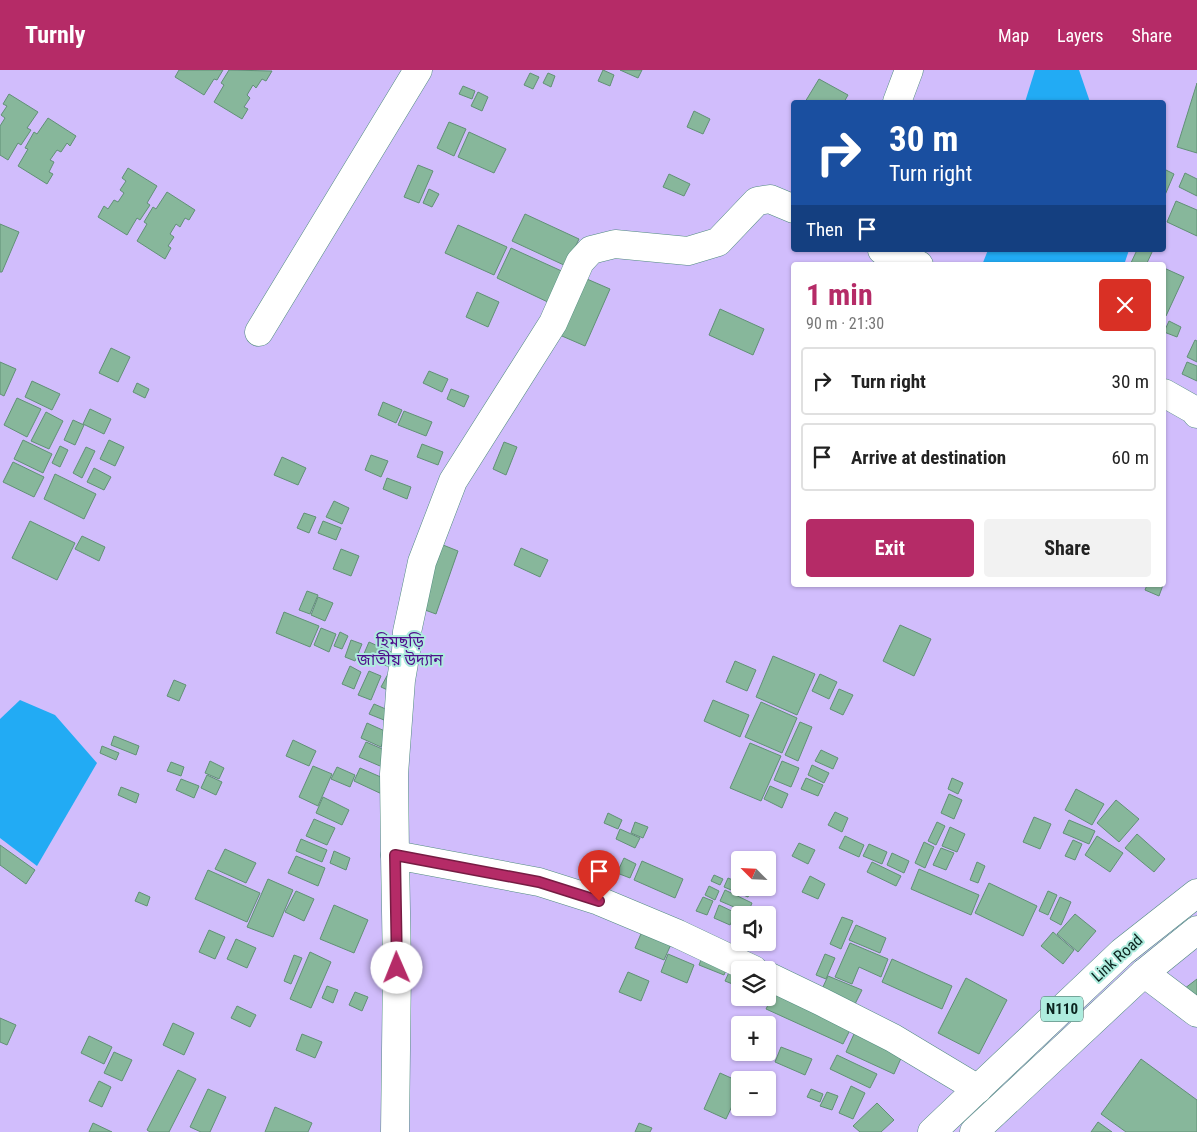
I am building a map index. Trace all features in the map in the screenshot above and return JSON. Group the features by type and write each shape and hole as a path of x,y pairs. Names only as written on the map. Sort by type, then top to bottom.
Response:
{"main road":[{"path":"259,332 418,70"},
{"path":"898,100 909,70"},
{"path":"395,1132 397,968 394,774 401,680 407,632 422,562 453,481 553,323 580,262 591,250 615,244 688,250 718,242 757,201 770,198 791,208"},
{"path":"887,252 912,262"},
{"path":"1166,394 1194,410 1197,414"},
{"path":"395,855 539,882 599,901 678,934 735,961"},
{"name":"Link Road","path":"932,1132 1122,952 1197,893"},
{"name":"Link Road","path":"974,1132 1144,973 1197,930"},
{"path":"1144,973 1197,1013"},
{"path":"776,980 893,1038 978,1089"}],"green space":[{"name":"হিমছড়ি জাতীয় উদ্যান","path":"0,70 1197,70 1197,1132 0,1132"}],"water":[{"path":"1035,70 1079,70 1089,100 1026,100"},
{"path":"987,252 1128,252 1125,262 983,262"},
{"path":"20,700 55,715 97,763 37,866 0,838 0,719"}],"building":[{"path":"179,70 223,70 217,80 214,79 204,95 175,77"},
{"path":"229,70 272,71 266,81 262,79 256,88 253,85 247,95 250,98 244,107 248,109 242,119 214,102 224,85 221,83"},
{"path":"603,70 614,75 610,86 598,81"},
{"path":"620,70 642,70 638,78"},
{"path":"530,73 539,77 533,89 524,85"},
{"path":"548,73 555,76 551,87 543,83"},
{"path":"819,79 848,95 845,100 806,100"},
{"path":"1197,83 1197,153 1177,147"},
{"path":"463,86 475,91 472,99 459,94"},
{"path":"478,92 488,97 482,111 471,106"},
{"path":"9,94 38,112 27,128 31,130 21,145 18,143 8,160 0,155 0,126 5,118 1,115 7,106 3,104"},
{"path":"694,111 710,119 703,134 687,127"},
{"path":"48,118 76,136 70,146 67,143 61,152 57,150 50,160 54,162 49,172 53,174 47,184 18,166 28,149 25,148 34,132 37,134"},
{"path":"449,122 466,129 454,156 437,148"},
{"path":"469,132 506,149 494,173 458,157"},
{"path":"418,165 433,171 419,203 404,197"},
{"path":"128,168 157,186 147,203 150,205 140,220 137,218 127,235 98,217 104,206 108,209 114,200 118,202 124,193 120,190 126,181 122,178"},
{"path":"1166,170 1174,174 1166,193"},
{"path":"1185,173 1197,179 1197,196 1179,187"},
{"path":"669,174 690,184 684,196 663,187"},
{"path":"429,189 439,194 432,207 423,203"},
{"path":"167,192 195,210 189,220 185,218 180,227 176,224 170,234 174,237 168,246 171,248 165,259 137,241 147,224 144,222 153,207 156,209"},
{"path":"1176,201 1197,210 1197,236 1167,222"},
{"path":"525,214 579,239 566,266 512,241"},
{"path":"0,224 19,232 2,272 0,272"},
{"path":"458,225 507,247 494,275 445,253"},
{"path":"511,248 566,273 552,304 497,278"},
{"path":"1136,252 1152,252 1147,262 1131,262"},
{"path":"1166,269 1184,277 1166,316"},
{"path":"580,276 610,289 585,346 555,333"},
{"path":"477,292 499,302 488,327 466,317"},
{"path":"720,309 764,329 753,355 709,335"},
{"path":"1169,321 1181,327 1177,337 1166,333"},
{"path":"1195,340 1197,341 1197,362 1187,357"},
{"path":"111,348 130,357 118,382 99,373"},
{"path":"0,362 16,369 4,396 0,394"},
{"path":"1187,362 1197,366 1197,381 1182,374"},
{"path":"429,371 448,379 442,392 423,383"},
{"path":"32,381 60,394 52,410 25,397"},
{"path":"137,383 149,389 145,398 133,392"},
{"path":"451,389 469,396 464,407 447,399"},
{"path":"17,398 41,409 27,437 4,425"},
{"path":"383,402 402,410 396,423 378,415"},
{"path":"90,409 111,419 104,434 83,424"},
{"path":"404,411 432,422 426,436 398,425"},
{"path":"46,412 63,421 49,449 31,441"},
{"path":"73,420 84,425 75,445 64,440"},
{"path":"23,440 52,454 43,473 14,459"},
{"path":"109,440 124,447 115,466 100,459"},
{"path":"504,442 517,447 506,475 493,469"},
{"path":"422,444 443,452 438,465 417,457"},
{"path":"60,446 68,450 60,467 52,463"},
{"path":"86,447 95,451 82,478 73,473"},
{"path":"371,455 388,461 381,477 365,470"},
{"path":"282,457 306,468 298,485 274,475"},
{"path":"13,462 44,477 34,497 3,482"},
{"path":"94,468 111,477 104,490 87,482"},
{"path":"55,474 96,494 84,519 44,499"},
{"path":"387,478 411,487 407,499 383,489"},
{"path":"334,501 349,508 342,524 326,517"},
{"path":"304,513 316,517 309,533 297,528"},
{"path":"30,521 75,543 57,580 12,558"},
{"path":"323,521 341,528 336,540 318,533"},
{"path":"82,536 105,547 99,561 75,549"},
{"path":"438,543 458,551 436,614 414,606"},
{"path":"521,548 548,560 540,577 514,565"},
{"path":"341,549 359,556 351,576 333,569"},
{"path":"1146,587 1162,587 1159,596 1145,590"},
{"path":"307,591 318,595 310,614 299,610"},
{"path":"318,597 333,603 325,621 311,615"},
{"path":"284,612 319,626 310,647 276,633"},
{"path":"900,625 931,639 914,676 883,661"},
{"path":"321,628 336,634 329,652 314,645"},
{"path":"340,632 348,636 342,649 334,646"},
{"path":"351,640 362,644 355,661 345,657"},
{"path":"369,642 398,655 392,668 363,656"},
{"path":"773,656 815,674 797,715 756,697"},
{"path":"735,661 756,670 747,691 726,682"},
{"path":"350,666 361,672 354,689 342,684"},
{"path":"369,671 381,676 371,700 358,695"},
{"path":"388,674 398,679 392,692 381,687"},
{"path":"820,674 837,682 829,699 812,691"},
{"path":"174,680 186,685 179,701 167,696"},
{"path":"839,689 853,695 843,715 830,709"},
{"path":"713,700 749,715 740,737 704,721"},
{"path":"761,702 797,718 782,753 745,737"},
{"path":"374,704 388,710 384,720 369,714"},
{"path":"800,722 812,727 798,761 785,755"},
{"path":"367,723 387,732 381,747 361,738"},
{"path":"114,736 139,746 136,755 111,745"},
{"path":"293,740 316,751 309,766 286,756"},
{"path":"366,742 387,751 380,766 359,757"},
{"path":"750,743 781,756 761,801 730,788"},
{"path":"102,746 119,753 116,760 100,753"},
{"path":"821,750 838,758 833,769 815,761"},
{"path":"210,761 224,768 219,779 205,773"},
{"path":"782,761 799,768 791,787 774,780"},
{"path":"171,762 184,767 181,776 167,771"},
{"path":"812,765 829,773 824,783 808,775"},
{"path":"313,766 332,774 318,806 299,797"},
{"path":"337,767 355,775 350,787 331,779"},
{"path":"360,768 390,781 384,795 354,781"},
{"path":"207,775 222,782 216,795 201,788"},
{"path":"806,778 823,785 818,796 801,789"},
{"path":"952,778 963,783 958,794 948,789"},
{"path":"181,779 199,786 194,798 176,790"},
{"path":"770,786 788,794 782,808 764,799"},
{"path":"121,787 139,794 136,803 118,795"},
{"path":"1076,789 1104,804 1092,825 1065,810"},
{"path":"949,794 962,800 954,819 941,813"},
{"path":"323,797 349,810 342,825 316,813"},
{"path":"1116,800 1139,819 1119,842 1097,823"},
{"path":"835,812 848,818 842,832 828,825"},
{"path":"608,813 622,820 618,829 604,823"},
{"path":"1034,817 1051,824 1040,849 1023,842"},
{"path":"314,819 335,828 327,845 306,836"},
{"path":"1069,820 1095,831 1089,844 1063,833"},
{"path":"635,822 648,827 643,838 631,833"},
{"path":"937,822 945,826 936,845 928,841"},
{"path":"950,827 965,834 957,852 942,846"},
{"path":"620,829 640,838 635,848 616,839"},
{"path":"1137,834 1165,859 1154,872 1125,848"},
{"path":"845,836 864,845 859,857 839,848"},
{"path":"1097,836 1123,853 1110,872 1085,855"},
{"path":"301,839 327,850 322,862 296,851"},
{"path":"1073,840 1082,844 1075,860 1065,856"},
{"path":"924,842 934,847 925,868 915,863"},
{"path":"799,843 815,850 808,864 792,856"},
{"path":"869,844 887,852 882,864 863,856"},
{"path":"0,845 35,870 26,884 0,865"},
{"path":"941,848 954,853 946,870 933,865"},
{"path":"225,849 256,863 246,883 215,869"},
{"path":"334,851 350,858 346,870 330,863"},
{"path":"892,853 909,861 904,873 887,865"},
{"path":"296,856 325,868 318,886 288,873"},
{"path":"624,858 636,864 630,878 617,873"},
{"path":"642,861 683,879 675,898 634,880"},
{"path":"872,862 901,876 896,886 867,872"},
{"path":"977,862 985,866 978,883 970,880"},
{"path":"919,869 979,895 971,915 911,889"},
{"path":"208,870 260,893 247,922 195,899"},
{"path":"714,875 723,879 720,885 711,881"},
{"path":"810,876 825,884 818,899 802,892"},
{"path":"728,878 731,879 731,890 724,887"},
{"path":"268,879 293,890 273,937 247,927"},
{"path":"989,883 1037,906 1023,936 975,913"},
{"path":"709,886 719,891 715,900 705,895"},
{"path":"725,890 731,893 731,896 737,896 752,903 751,906 732,906 720,901"},
{"path":"296,891 314,899 304,921 285,912"},
{"path":"1048,891 1057,895 1048,915 1039,911"},
{"path":"139,892 150,897 147,906 135,901"},
{"path":"703,897 713,901 707,915 696,911"},
{"path":"1060,897 1071,902 1061,925 1050,919"},
{"path":"334,905 368,920 354,953 320,939"},
{"path":"719,905 731,911 730,925 714,918"},
{"path":"1075,914 1096,931 1078,952 1057,934"},
{"path":"842,917 853,921 841,949 830,944"},
{"path":"856,925 886,938 880,953 849,940"},
{"path":"643,929 672,942 664,960 635,948"},
{"path":"209,930 225,937 215,959 199,952"},
{"path":"1053,932 1074,950 1063,964 1041,946"},
{"path":"236,939 256,948 247,968 227,959"},
{"path":"850,943 888,959 881,977 859,967 852,984 835,977"},
{"path":"310,952 331,962 311,1008 290,999"},
{"path":"704,952 729,963 724,975 699,965"},
{"path":"668,954 694,965 687,983 661,972"},
{"path":"825,954 835,958 826,979 816,975"},
{"path":"294,955 302,958 291,984 284,981"},
{"path":"892,959 952,986 942,1009 882,982"},
{"path":"731,968 731,983 725,981"},
{"path":"628,972 649,981 641,1001 619,992"},
{"path":"828,976 862,990 855,1004 822,989"},
{"path":"966,978 1007,1000 979,1054 938,1033"},
{"path":"1197,979 1197,994 1188,1002 1180,992"},
{"path":"327,986 338,990 333,1003 322,998"},
{"path":"355,992 368,997 362,1011 349,1005"},
{"path":"776,994 851,1028 843,1044 766,1009 768,1006 776,1006"},
{"path":"237,1006 256,1015 250,1027 231,1018"},
{"path":"0,1018 16,1025 7,1045 0,1042"},
{"path":"173,1023 194,1033 184,1055 163,1045"},
{"path":"302,1034 322,1042 315,1058 296,1050"},
{"path":"854,1034 902,1056 894,1074 846,1052"},
{"path":"89,1036 112,1047 104,1064 81,1053"},
{"path":"781,1047 812,1059 805,1075 775,1062"},
{"path":"114,1052 132,1060 122,1081 104,1073"},
{"path":"837,1055 877,1074 870,1088 830,1069"},
{"path":"1141,1059 1197,1100 1197,1132 1126,1132 1101,1114"},
{"path":"178,1070 196,1079 169,1132 150,1132 147,1130"},
{"path":"720,1073 731,1078 731,1108 726,1119 704,1109"},
{"path":"99,1081 111,1087 102,1107 89,1101"},
{"path":"851,1086 865,1093 853,1119 839,1113"},
{"path":"208,1089 226,1097 210,1132 201,1132 190,1127"},
{"path":"811,1089 823,1094 820,1102 807,1097"},
{"path":"827,1092 838,1096 832,1110 820,1106"},
{"path":"877,1103 894,1120 881,1132 860,1132 853,1126"},
{"path":"275,1107 312,1123 308,1132 265,1132"},
{"path":"1098,1122 1112,1132 1091,1132"},
{"path":"93,1123 112,1132 89,1132"},
{"path":"639,1123 652,1128 650,1132 635,1132"}],"route":[{"path":"397,968 395,855 539,882 599,901"}]}
